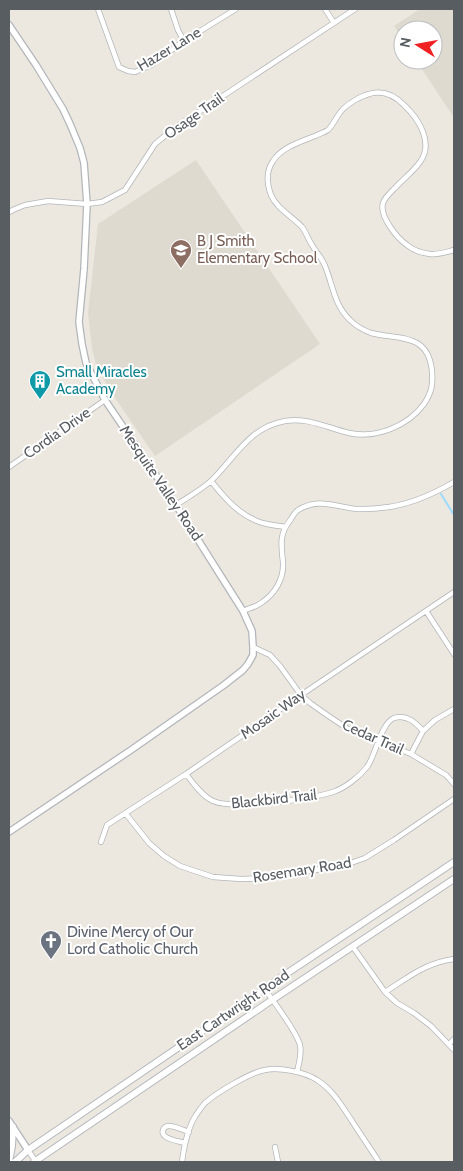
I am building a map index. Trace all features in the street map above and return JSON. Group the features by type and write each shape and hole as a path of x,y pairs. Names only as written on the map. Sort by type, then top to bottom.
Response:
{"main road":[{"name":"East Cartwright Road","path":"15,1162 28,1150 454,862"},
{"name":"East Cartwright Road","path":"35,1162 272,1000 454,879"},
{"path":"10,1162 13,1127"}],"street":[{"name":"Hazer Lane","path":"98,9 119,67 135,72 150,65 184,40 236,9"},
{"path":"171,9 178,30 184,40"},
{"path":"325,9 334,23"},
{"name":"Osage Trail","path":"9,212 25,205 48,202 87,204 102,202 126,190 155,144 173,129 355,9"},
{"name":"Mesquite Valley Road","path":"9,25 70,124 84,163 87,204 80,322 86,363 105,400 176,504 243,610 252,631 253,647"},
{"path":"176,504 211,481 244,443 272,424 293,420 307,420 350,433 378,433 408,420 416,413 432,391 431,365 428,354 420,345 410,339 369,332 359,328 343,312 335,296 325,265 302,227 272,197 267,183 268,170 272,162 282,151 328,130 344,107 366,94 379,92 392,95 402,102 420,125 425,140 425,151 421,160 385,199 382,205 383,212 400,239 407,246 418,252 437,255 454,250"},
{"name":"Cordia Drive","path":"9,467 105,400"},
{"path":"211,481 228,501 247,516 258,522 285,527"},
{"path":"243,610 260,604 278,586 283,564 281,541 285,527 296,511 307,506 324,503 356,508 381,508 426,497 454,482"},
{"name":"Mosaic Way","path":"101,842 107,825 186,774 454,592"},
{"path":"426,611 454,654"},
{"path":"9,832 224,685 248,664 253,655 253,647"},
{"name":"Cedar Trail","path":"253,647 270,656 280,666 301,695 310,703 348,729 411,754 446,775 454,784"},
{"path":"411,754 423,731 435,720 454,709"},
{"name":"Blackbird Trail","path":"186,774 211,800 222,804 239,805 294,800 334,791 351,782 368,766 378,741 390,721 395,718 411,719 423,731"},
{"name":"Rosemary Road","path":"126,814 149,843 164,856 180,866 213,877 240,879 268,878 345,865 365,858 454,799"},
{"path":"353,947 385,992 397,1003 414,1012 425,1021 454,1050"},
{"path":"385,992 433,963 454,959"},
{"path":"265,989 300,1044 297,1072"},
{"path":"449,1044 454,1039"},
{"path":"182,1162 185,1143 195,1117 206,1102 239,1080 266,1070 284,1070 297,1072 318,1080 327,1088 338,1100 379,1162"},
{"path":"9,1121 35,1162"},
{"path":"185,1143 165,1137 163,1130 166,1126 169,1126 189,1132"},
{"path":"275,1147 278,1162"}],"shaded area":[{"path":"420,9 454,9 454,118 423,70 443,70 443,20 403,20"},
{"name":"B J Smith Elementary School","path":"196,160 320,344 155,456 97,368 92,349 88,313 98,224"}],"waterway":[{"path":"441,494 454,515"}],"place":[{"name":"B J Smith Elementary School","path":"181,269"},
{"name":"Small Miracles Academy","path":"40,400"},
{"name":"Divine Mercy of Our Lord Catholic Church","path":"51,960"}]}
